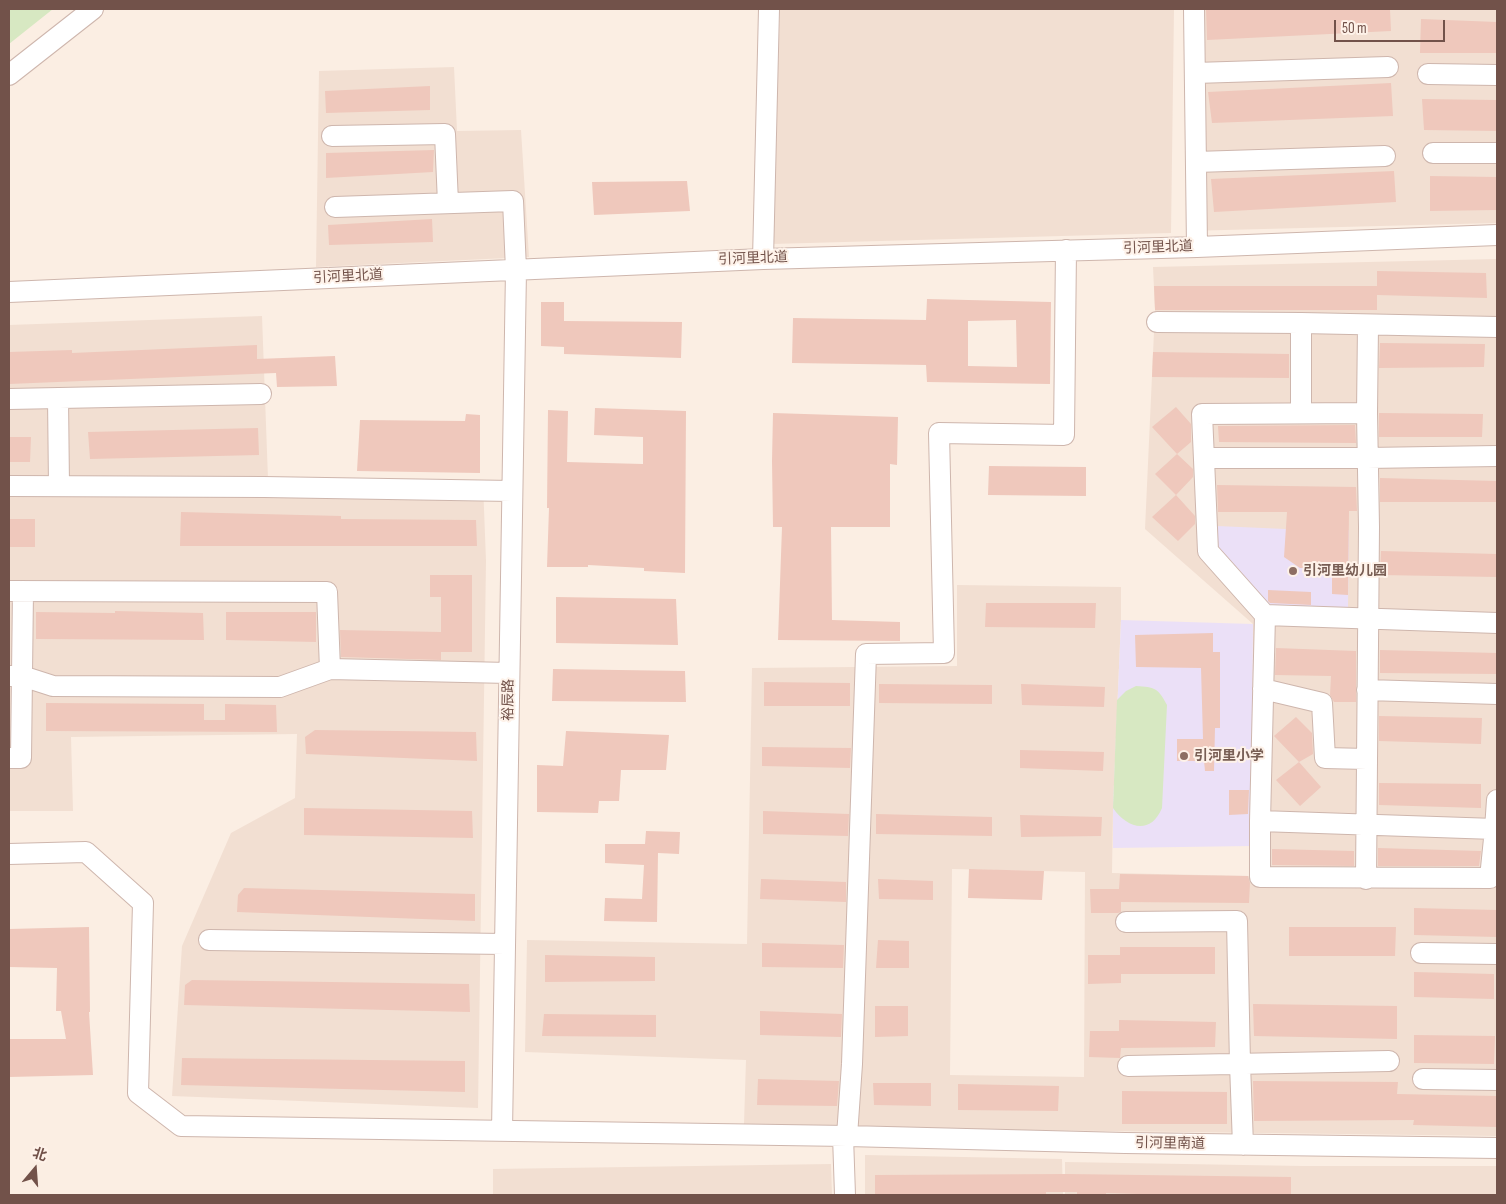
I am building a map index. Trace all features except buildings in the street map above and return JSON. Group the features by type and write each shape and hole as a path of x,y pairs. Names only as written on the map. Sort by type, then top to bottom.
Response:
{"street":[{"path":"9,75 93,9"},
{"path":"763,259 769,9"},
{"path":"1194,9 1197,247"},
{"path":"1195,73 1388,67"},
{"path":"1428,74 1497,74"},
{"path":"332,136 445,134 448,203 335,206"},
{"path":"1434,154 1497,153"},
{"path":"1196,162 1385,156"},
{"name":"裕辰路","path":"448,203 513,201 516,270 502,1132"},
{"name":"引河里北道","path":"9,292 763,259 1197,247 1497,235"},
{"path":"845,1195 846,1136 852,1064 866,654 944,653 939,433 1064,435 1066,250"},
{"path":"1157,322 1301,323 1497,328"},
{"path":"1301,323 1301,413"},
{"path":"1366,879 1369,527 1367,458 1368,325"},
{"path":"9,400 261,394"},
{"path":"58,398 59,486"},
{"path":"1367,413 1202,414 1208,551 1265,615 1260,877 1366,879 1490,878 1497,800"},
{"path":"1204,458 1497,456"},
{"path":"9,486 512,491"},
{"path":"9,758 22,758 15,676 16,591 327,592 330,670"},
{"path":"1265,615 1497,624"},
{"path":"15,676 53,686 280,687 330,670 509,673"},
{"path":"1263,689 1322,702 1325,758 1367,759"},
{"path":"1367,690 1497,694"},
{"path":"1260,820 1495,828"},
{"name":"引河里南道","path":"9,854 86,852 143,903 138,1093 181,1126 1497,1148"},
{"path":"1126,922 1237,921 1243,1145"},
{"path":"209,940 505,944"},
{"path":"1421,953 1497,954"},
{"path":"1128,1066 1389,1060"},
{"path":"1423,1078 1497,1080"},
{"path":"846,1136 851,1195"}],"shaded area":[{"path":"780,9 1174,9 1171,233 772,244"},
{"path":"1187,9 1497,9 1497,223 1186,231"},
{"path":"454,67 457,131 521,130 529,257 316,267 319,71"},
{"path":"1497,259 1497,1136 949,1129 744,1124 746,1060 525,1052 527,940 747,944 752,668 957,666 957,585 1121,587 1112,873 1250,876 1253,624 1145,529 1155,310 1153,267","holes":["952,869 1085,872 1084,1077 950,1075"]},
{"path":"262,316 268,479 483,483 486,561 478,1108 172,1096 182,946 231,833 295,798 297,734 71,737 73,811 9,811 9,325"},
{"name":"引河里幼儿园","path":"1217,526 1349,530 1348,607 1269,606 1216,547"},
{"name":"引河里小学","path":"1121,620 1253,624 1251,846 1113,848"},
{"path":"865,1155 1062,1159 1063,1195 865,1195"},
{"path":"1065,1162 1303,1166 1497,1166 1497,1195 1065,1195"},
{"path":"831,1164 832,1195 493,1195 493,1169"}],"green space":[{"path":"9,9 53,9 9,44"},
{"path":"1136,686 1152,688 1161,695 1167,705 1162,808 1157,817 1145,826 1131,824 1113,808 1117,700 1126,691"}],"place":[{"name":"引河里幼儿园","path":"1293,571"},
{"name":"引河里小学","path":"1184,756"}]}
